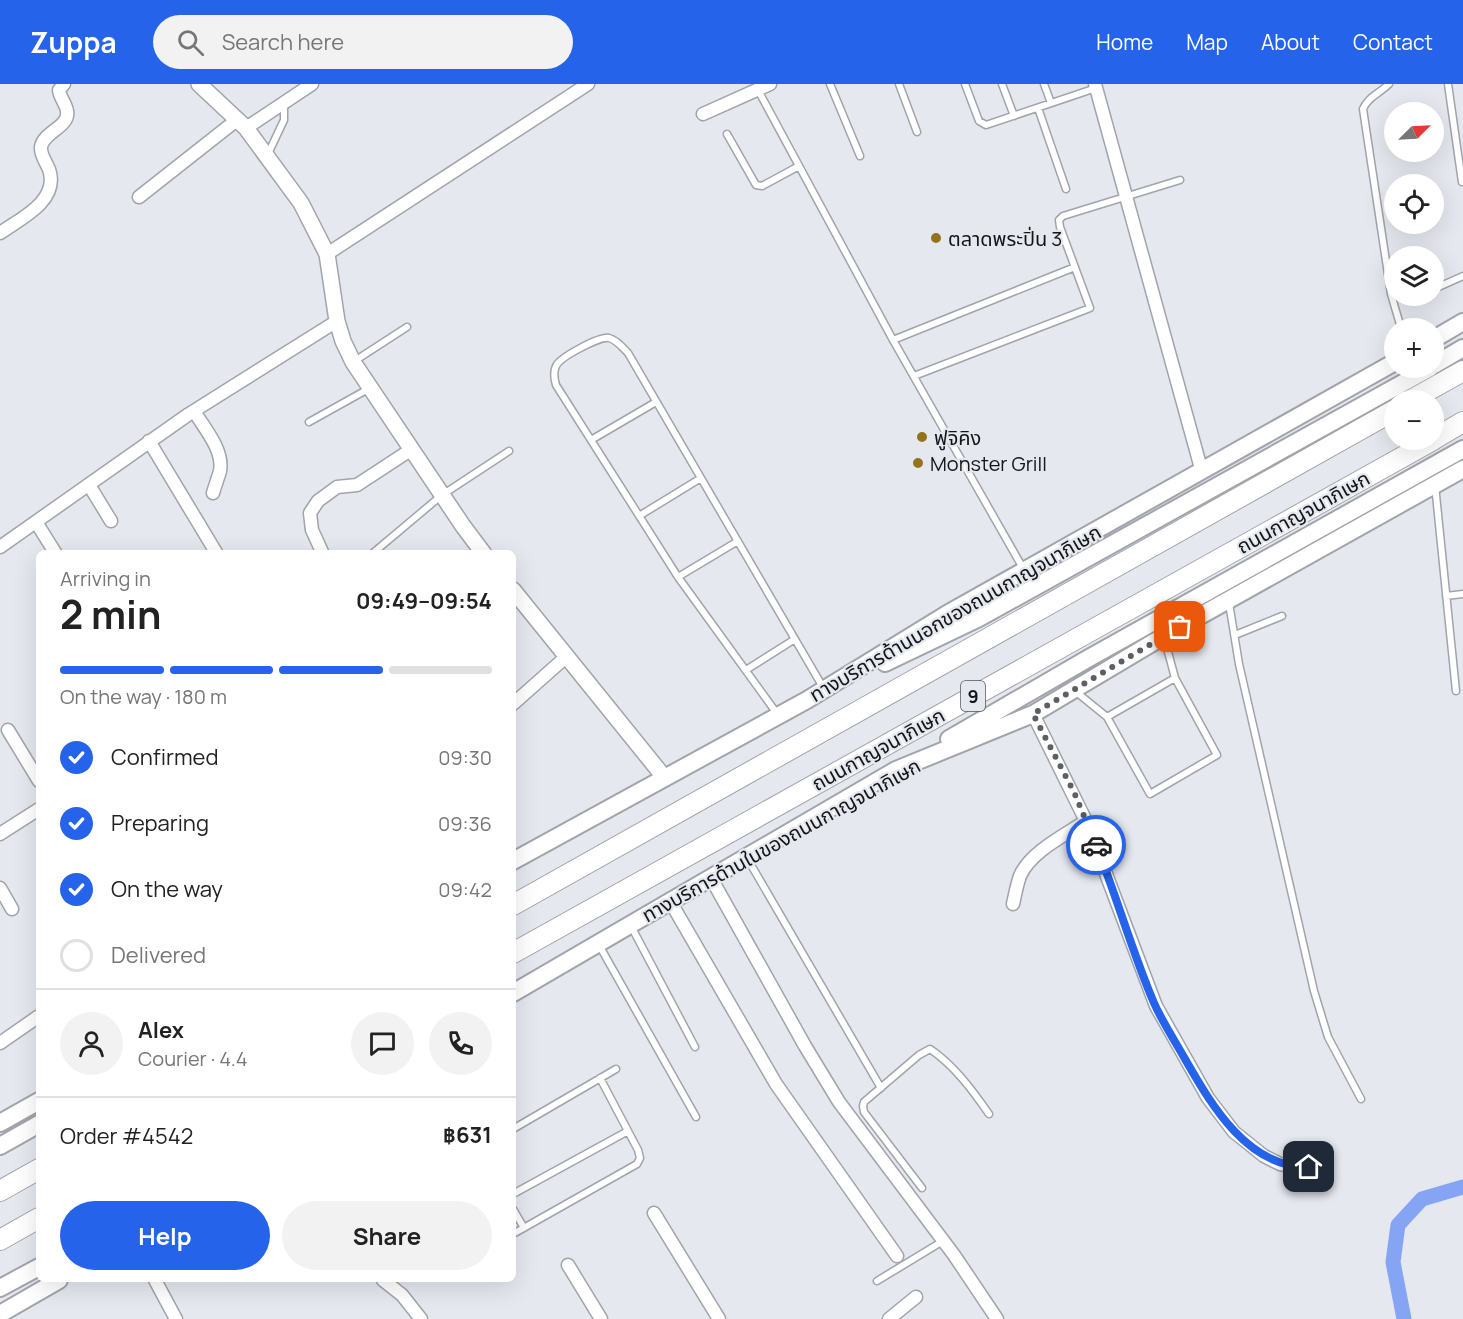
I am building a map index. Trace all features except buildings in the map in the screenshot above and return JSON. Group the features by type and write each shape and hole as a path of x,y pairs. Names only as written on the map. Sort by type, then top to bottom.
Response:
{"highway":[{"path":"1429,390 1463,371"},
{"name":"9","path":"516,903 1384,416"},
{"name":"ถนนกาญจนาภิเษก","path":"1444,433 1463,422"},
{"name":"ถนนกาญจนาภิเษก","path":"516,951 1413,450"},
{"path":"0,1191 36,1171"},
{"path":"0,1240 36,1220"}],"main road":[{"path":"1444,333 1463,322"},
{"path":"1444,359 1463,348"},
{"name":"ทางบริการด้านนอกของถนนกาญจนาภิเษก","path":"516,859 807,700 947,614 1384,368"},
{"path":"807,700 980,618 1412,378"},
{"path":"896,770 1089,658 1463,449"},
{"name":"ทางบริการด้านในของถนนกาญจนาภิเษก","path":"516,991 896,770 1033,714 1164,636 1463,469"},
{"path":"0,1123 36,1103"},
{"path":"0,1146 36,1127"},
{"path":"0,1288 36,1269"},
{"path":"0,1314 56,1282"}],"street":[{"path":"0,233 35,208 47,196 52,183 41,145 47,136 64,123 67,116 59,90 64,84"},
{"path":"199,84 242,124 301,203 327,254 337,321 353,362 477,550"},
{"path":"139,197 242,124 284,104 312,84"},
{"path":"327,254 588,84"},
{"path":"703,114 770,84"},
{"path":"1096,86 1202,472"},
{"path":"0,547 149,441 337,321"},
{"path":"194,411 218,451 220,459 220,469 213,493"},
{"path":"149,441 216,550"},
{"path":"321,550 312,530 310,513 318,501 337,487 357,485 412,449"},
{"path":"89,485 111,521"},
{"path":"36,522 54,550"},
{"path":"516,594 664,777"},
{"path":"516,701 567,656"},
{"path":"1033,714 1086,821 1156,1006 1208,1098 1234,1132 1264,1156 1280,1164 1321,1167"},
{"path":"8,730 36,776"},
{"path":"0,834 36,811"},
{"path":"1013,904 1020,877 1030,861 1086,821"},
{"path":"711,878 839,1102 944,1241 997,1319"},
{"path":"0,888 12,909"},
{"path":"670,901 781,1092 897,1256"},
{"path":"0,1043 36,1018"},
{"path":"654,1213 719,1319"},
{"path":"568,1265 601,1319"},
{"path":"156,1282 176,1319"},
{"path":"385,1282 402,1294 421,1319"},
{"path":"399,1282 402,1294"},
{"path":"889,1319 916,1297"}],"lane":[{"path":"830,84 860,156"},
{"path":"898,84 916,132"},
{"path":"965,84 981,124 986,126 1096,86"},
{"path":"1002,84 1014,116"},
{"path":"1044,84 1051,103"},
{"path":"1385,246 1363,109 1367,101 1382,92 1389,84"},
{"path":"1448,84 1462,182"},
{"path":"758,90 893,340 1024,571"},
{"path":"267,156 284,120 284,104"},
{"path":"1038,108 1066,189"},
{"path":"727,134 756,185 762,186 799,166"},
{"path":"914,376 1090,308 1059,220 1063,216 1126,195 1180,180"},
{"path":"893,340 1075,267"},
{"path":"1444,285 1463,276"},
{"path":"353,362 407,327"},
{"path":"778,716 678,577 556,385 555,367 560,360 600,338 609,338 618,342 628,353 825,689"},
{"path":"309,422 370,388"},
{"path":"591,440 656,402"},
{"path":"376,550 442,495 509,451"},
{"path":"639,516 701,478"},
{"path":"1435,484 1456,691"},
{"path":"678,577 738,541"},
{"path":"1446,596 1463,594"},
{"path":"1229,600 1239,664 1314,991 1328,1037 1361,1099"},
{"path":"1235,635 1282,616"},
{"path":"1073,690 1107,717 1150,794 1218,755 1175,678 1164,636"},
{"path":"746,670 795,639"},
{"path":"1107,717 1175,678"},
{"path":"747,858 881,1088"},
{"path":"630,924 695,1047"},
{"path":"598,943 696,1117"},
{"path":"922,1188 864,1112 862,1106 864,1102 918,1055 930,1049 950,1066 989,1114"},
{"path":"516,1127 616,1069"},
{"path":"516,1232 637,1164 640,1158 638,1150 600,1078"},
{"path":"516,1192 628,1131"},
{"path":"516,1214 524,1228"},
{"path":"877,1281 944,1241"}],"waterway":[{"path":"1404,1319 1393,1262 1398,1225 1422,1199 1463,1187"}],"way so far":[{"path":"1096,845 1074,792 1033,714 1180,627"}],"place":[{"name":"ตลาดพระปิ่น 3","path":"936,238"},
{"name":"ฟูจิคิง","path":"922,437"},
{"name":"Monster Grill","path":"918,463"}],"route":[{"path":"1096,845 1156,1006 1208,1098 1234,1132 1264,1156 1280,1164 1309,1167"}]}
